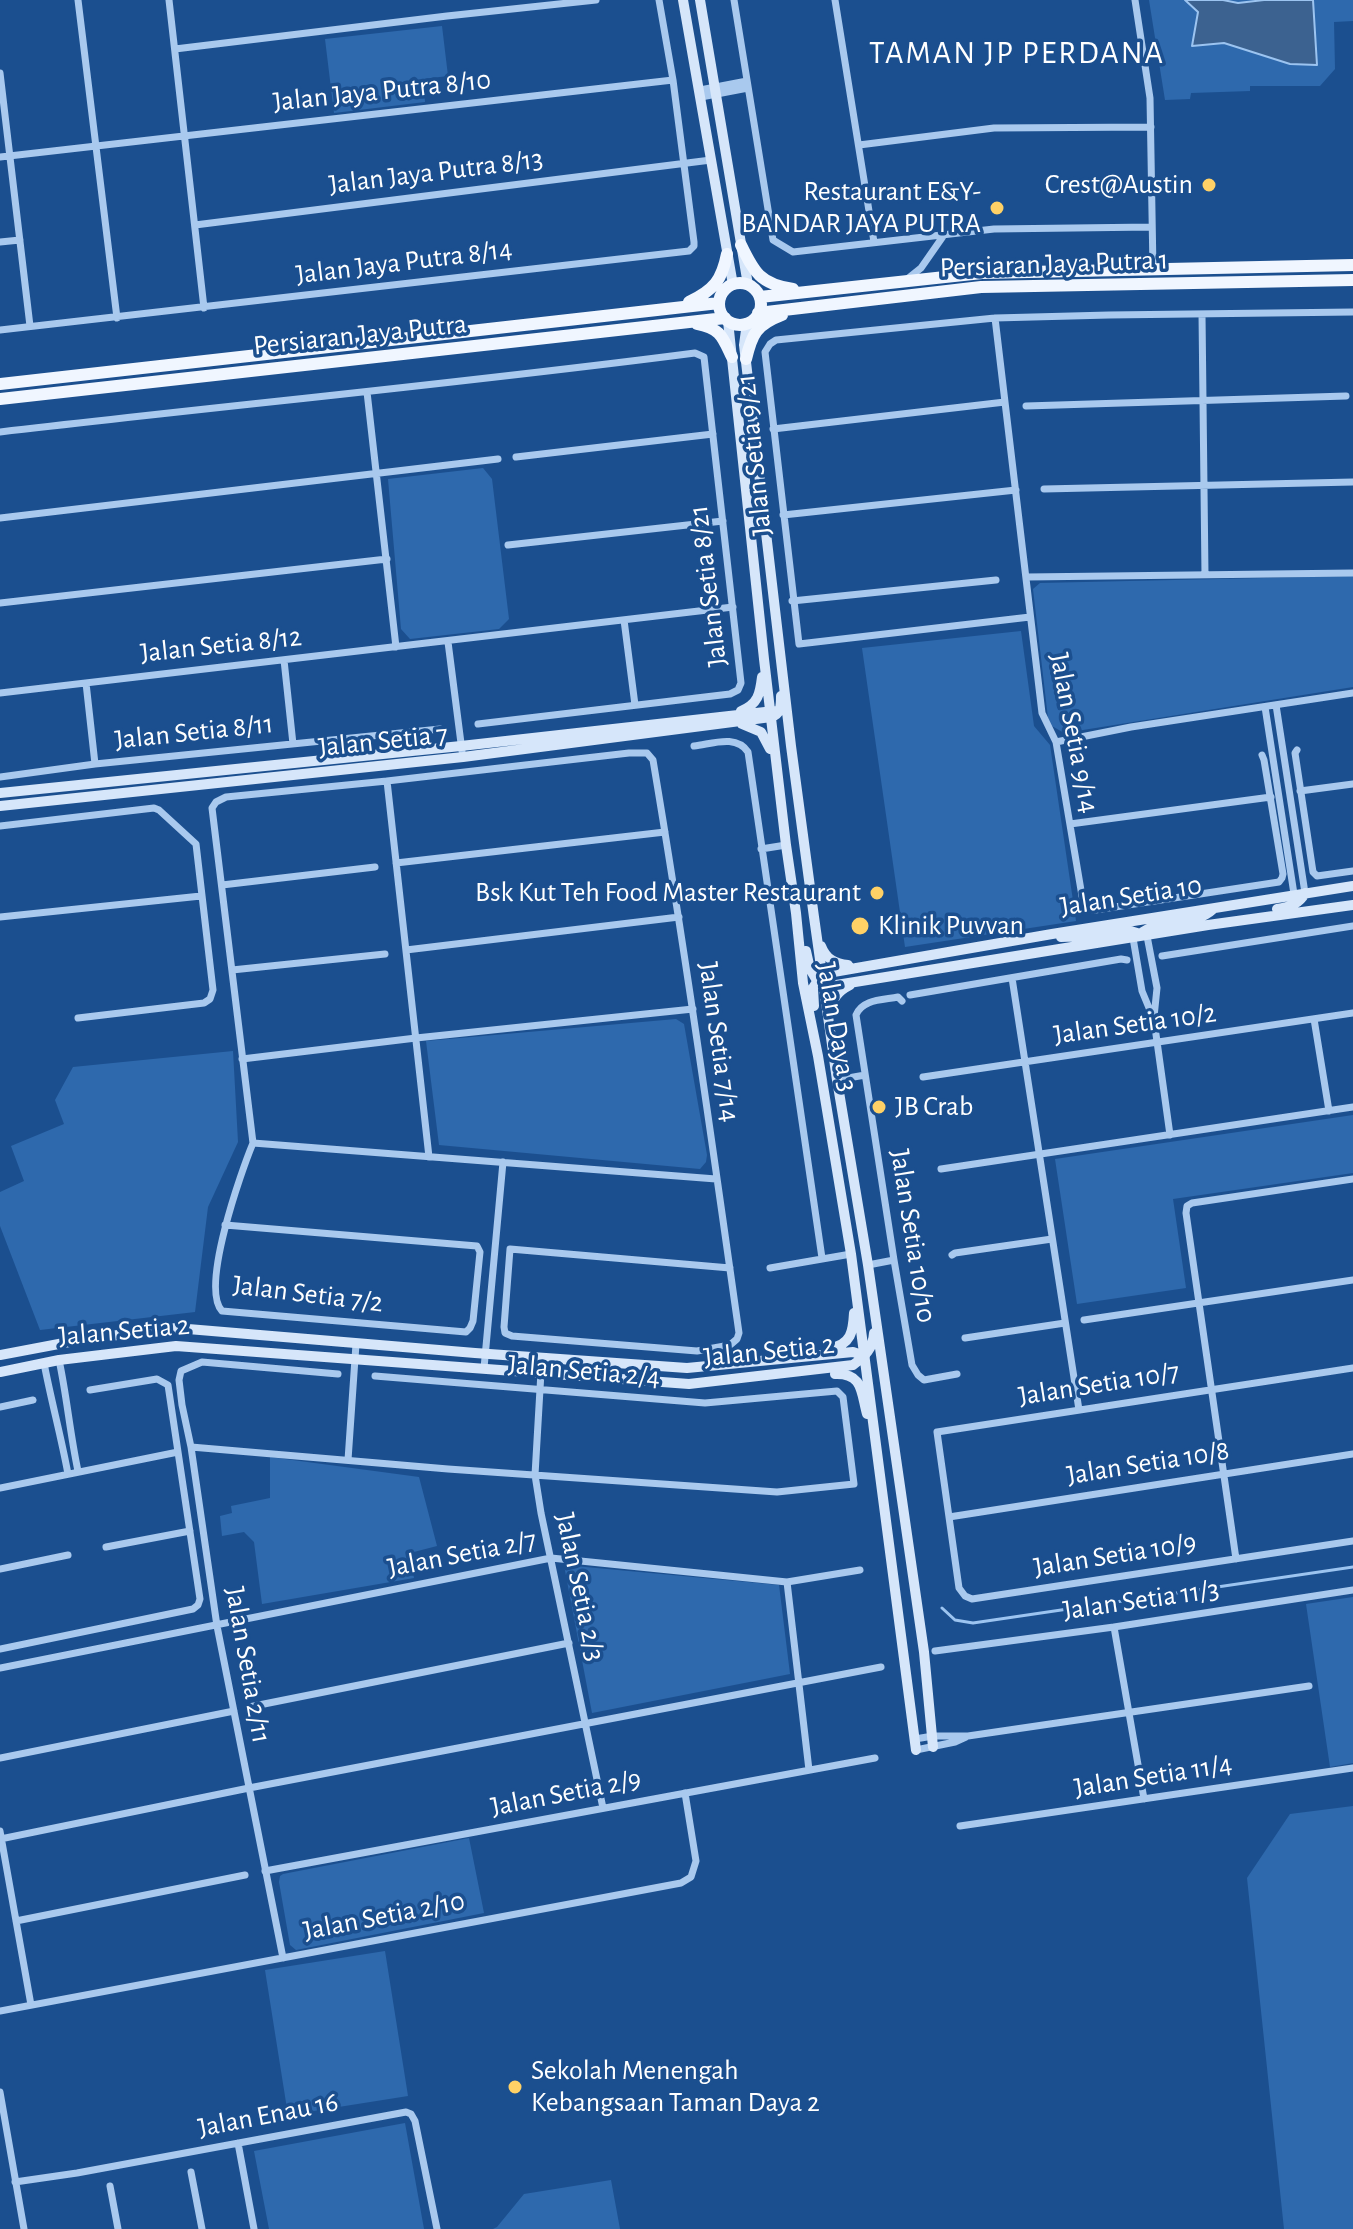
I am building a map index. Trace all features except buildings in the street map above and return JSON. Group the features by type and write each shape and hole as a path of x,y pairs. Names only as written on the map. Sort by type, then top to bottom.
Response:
{"main road":[{"path":"741,245 752,268 763,279 777,286 813,291"},
{"path":"679,307 706,294 716,284 723,273 727,254"},
{"name":"Persiaran Jaya Putra 1","path":"760,297 982,273 1353,265"},
{"name":"Persiaran Jaya Putra 1","path":"758,313 981,287 1353,280"},
{"path":"733,285 748,285 760,297 758,313 747,323 738,324 726,319 720,311 719,303 725,290 733,285"},
{"name":"Persiaran Jaya Putra","path":"0,384 719,303"},
{"path":"685,322 715,329 739,358 760,326 800,309"},
{"name":"Persiaran Jaya Putra","path":"0,399 726,319"}],"street":[{"path":"78,0 117,318"},
{"path":"169,0 204,308"},
{"path":"175,49 596,0"},
{"path":"659,0 683,164 711,160"},
{"path":"683,0 733,285"},
{"path":"700,0 748,285"},
{"path":"734,0 773,240 781,246 793,252 994,229 1152,227"},
{"path":"835,0 874,242"},
{"path":"1135,0 1150,98 1153,270"},
{"path":"0,73 30,326"},
{"name":"Jalan Jaya Putra 8/10","path":"0,157 673,80"},
{"path":"700,94 748,85"},
{"path":"859,145 994,128 1151,127"},
{"name":"Jalan Jaya Putra 8/13","path":"195,225 683,164"},
{"name":"Jalan Jaya Putra 8/14","path":"0,330 689,251 694,246 683,164"},
{"path":"904,281 921,268 944,235"},
{"path":"0,242 20,240"},
{"name":"Jalan Setia 9/21","path":"1030,617 799,644 765,352 770,344 776,340 995,318 1353,312"},
{"path":"1202,314 1205,575"},
{"name":"Jalan Setia 9/14","path":"995,318 1042,713 1056,742 1083,902 1087,909 1279,882 1282,878 1271,797"},
{"name":"Jalan Daya 3","path":"726,319 739,358 784,673 821,981 868,1265 924,1652 933,1741"},
{"name":"Jalan Daya 3","path":"747,323 739,358 776,765 803,983 851,1254 916,1745"},
{"name":"Jalan Setia 8/21","path":"367,392 695,353 704,357 741,683 738,690 730,694 478,724"},
{"path":"0,432 253,402 367,392 396,647"},
{"path":"1026,406 1346,396"},
{"path":"773,429 1005,402"},
{"path":"516,457 713,434"},
{"path":"0,518 498,459"},
{"path":"1044,489 1353,482"},
{"path":"783,515 1016,490"},
{"path":"508,545 723,521"},
{"path":"0,603 387,559"},
{"path":"1027,577 1353,573"},
{"path":"792,601 996,580"},
{"name":"Jalan Setia 8/12","path":"0,693 733,607"},
{"path":"624,620 635,705"},
{"path":"448,642 462,751"},
{"path":"764,659 760,695 750,708 735,718 761,732 776,765"},
{"path":"284,660 293,744"},
{"path":"784,673 781,706 773,713 783,719 791,746"},
{"path":"86,683 95,764"},
{"path":"1056,742 1131,727 1353,693"},
{"path":"1276,705 1300,895"},
{"path":"1265,707 1300,895 1313,904 1353,903"},
{"name":"Jalan Setia 7","path":"0,806 773,713"},
{"name":"Jalan Setia 8/11","path":"0,777 95,764 440,729"},
{"path":"694,746 731,741 741,743 749,757 822,1258"},
{"path":"1297,750 1313,872 1317,876 1353,871"},
{"name":"Jalan Setia 7","path":"0,793 462,751"},
{"name":"Jalan Setia 7/14","path":"387,781 629,753 647,753 653,760 693,1009 716,1179 730,1268 739,1333 730,1345 697,1351 505,1333 510,1249 730,1268"},
{"path":"1070,824 1271,797 1262,755"},
{"path":"429,1157 387,781 226,797 216,802 212,808 253,1143 429,1157 503,1162 716,1179"},
{"path":"1300,791 1353,784"},
{"path":"0,826 154,808 196,844 213,990 210,999 204,1003 78,1018"},
{"path":"396,863 665,832"},
{"path":"761,849 786,845"},
{"path":"222,885 375,867"},
{"name":"Jalan Setia 10","path":"821,981 865,967 1353,886"},
{"path":"1208,925 1233,917 1287,908 1300,895"},
{"path":"0,917 201,896"},
{"name":"Jalan Setia 10","path":"821,981 867,980 1353,903"},
{"path":"1140,936 1151,927 1196,919 1215,907"},
{"path":"796,913 810,969 821,981 813,988 818,1056"},
{"path":"406,950 679,917"},
{"path":"814,917 827,958 838,964 865,967"},
{"path":"1162,956 1353,926"},
{"path":"1052,934 1071,937 1127,930 1140,936 1157,988 1154,1020 1170,1135"},
{"path":"1140,936 1142,991 1154,1020"},
{"path":"232,970 385,954"},
{"path":"910,995 1127,960"},
{"path":"1012,978 1079,1410"},
{"path":"831,1030 831,1003 839,991 867,980"},
{"name":"Jalan Setia 10/10","path":"902,1001 898,997 866,1003 856,1015 912,1365 924,1380 957,1374"},
{"path":"242,1059 693,1009"},
{"name":"Jalan Setia 10/2","path":"923,1077 1353,1013"},
{"path":"1314,1019 1329,1111"},
{"path":"837,1080 865,1075"},
{"path":"941,1169 1353,1107"},
{"name":"Jalan Setia 7/2","path":"225,1225 477,1246 480,1252 473,1321 466,1332 222,1311 216,1301 225,1225 253,1143"},
{"path":"484,1368 503,1162"},
{"path":"1236,1559 1187,1206 1353,1179"},
{"path":"952,1255 1052,1239"},
{"path":"770,1268 851,1254"},
{"path":"894,1260 868,1265 865,1274 874,1333 873,1345 865,1356 877,1374 889,1443 896,1461"},
{"path":"1084,1320 1353,1280"},
{"path":"766,1362 842,1346 851,1331 854,1294"},
{"path":"965,1338 1065,1323"},
{"name":"Jalan Setia 2","path":"0,1355 85,1339 176,1328 687,1368 853,1352 865,1356"},
{"path":"51,1360 85,1339"},
{"path":"348,1460 356,1344"},
{"name":"Jalan Setia 2","path":"0,1372 51,1360 176,1346 689,1384 853,1365 865,1356"},
{"path":"12,1352 33,1353 51,1360 67,1396 78,1471"},
{"path":"51,1360 50,1398 68,1474"},
{"name":"Jalan Setia 2/11","path":"283,1958 217,1626 179,1380 181,1371 202,1362 338,1374"},
{"name":"Jalan Setia 10/7","path":"949,1517 937,1432 1353,1368"},
{"name":"Jalan Setia 2/3","path":"541,1372 535,1475 603,1808"},
{"path":"768,1376 845,1373 854,1377 859,1383 878,1463"},
{"name":"Jalan Setia 2/4","path":"375,1376 705,1403 837,1391 843,1397 854,1484 777,1492 535,1475"},
{"path":"0,1649 193,1609 198,1605 200,1599 168,1385 157,1379 90,1390"},
{"path":"50,1398 67,1396"},
{"path":"0,1407 33,1400"},
{"path":"191,1447 535,1475"},
{"path":"0,1488 178,1452"},
{"name":"Jalan Setia 10/8","path":"949,1517 1353,1454"},
{"name":"Jalan Setia 10/9","path":"949,1517 959,1588 972,1599 1353,1541"},
{"path":"106,1547 190,1531"},
{"path":"0,1569 68,1555"},
{"name":"Jalan Setia 2/7","path":"0,1668 551,1558 787,1582 860,1570"},
{"path":"787,1582 809,1770"},
{"name":"Jalan Setia 11/3","path":"935,1651 1353,1590"},
{"path":"1114,1627 1144,1799"},
{"path":"249,1707 569,1643"},
{"path":"31,2005 0,1836 881,1667"},
{"path":"916,1745 1309,1686"},
{"path":"0,1758 234,1711"},
{"name":"Jalan Setia 2/9","path":"265,1871 875,1758"},
{"name":"Jalan Setia 11/4","path":"960,1826 1353,1768"},
{"name":"Jalan Setia 2/10","path":"0,2011 681,1883 691,1877 696,1861 685,1793"},
{"path":"16,1921 245,1875"},
{"path":"0,2092 24,2229"},
{"name":"Jalan Enau 16","path":"15,2182 406,2112 415,2121 437,2229"},
{"path":"238,2143 254,2229"},
{"path":"191,2172 202,2229"},
{"path":"110,2186 118,2229"}],"shaded area":[{"path":"1149,0 1353,0 1353,21 1334,22 1335,69 1320,86 1250,86 1250,91 1191,93 1190,99 1165,100"},
{"path":"1185,0 1238,3 1313,0 1317,65 1290,64 1224,43 1192,46 1198,12"},
{"path":"442,26 448,76 423,79 425,102 334,113 325,39"},
{"path":"483,468 492,479 509,619 499,629 410,639 401,629 388,479"},
{"path":"1353,576 1353,687 1064,733 1052,726 1048,718 1033,589 1040,583"},
{"path":"1021,631 1034,726 1050,745 1076,921 905,947 862,648"},
{"path":"676,1019 684,1024 707,1155 700,1169 439,1145 426,1041"},
{"path":"233,1051 238,1142 208,1207 195,1312 40,1330 0,1226 0,1192 24,1181 11,1146 64,1124 55,1100 73,1067"},
{"path":"1353,1115 1353,1173 1173,1199 1186,1288 1077,1304 1055,1159"},
{"path":"270,1457 419,1477 437,1546 410,1553 414,1578 262,1604 254,1542 244,1532 222,1536 220,1516 232,1513 231,1506 270,1498"},
{"path":"564,1565 779,1585 790,1674 592,1713"},
{"path":"1353,1597 1353,1763 1330,1767 1306,1604"},
{"path":"1353,1806 1353,2229 1284,2229 1247,1878 1290,1814"},
{"path":"469,1838 484,1913 296,1950 290,1945 279,1882 283,1874"},
{"path":"385,1951 408,2096 288,2115 265,1970"},
{"path":"405,2123 424,2229 269,2229 254,2151"},
{"path":"611,2180 620,2229 493,2229 524,2194"}],"waterway":[{"path":"942,1608 955,1620 973,1623 1353,1567"}],"place":[{"name":"Crest@Austin","path":"1209,185"},
{"name":"Restaurant E&Y- BANDAR JAYA PUTRA","path":"997,208"},
{"name":"Bsk Kut Teh Food Master Restaurant","path":"877,893"},
{"name":"Klinik Puvvan","path":"860,926"},
{"name":"JB Crab","path":"879,1107"},
{"name":"Sekolah Menengah Kebangsaan Taman Daya 2","path":"515,2087"}],"district":[{"name":"TAMAN JP PERDANA","path":"1017,53"}]}
